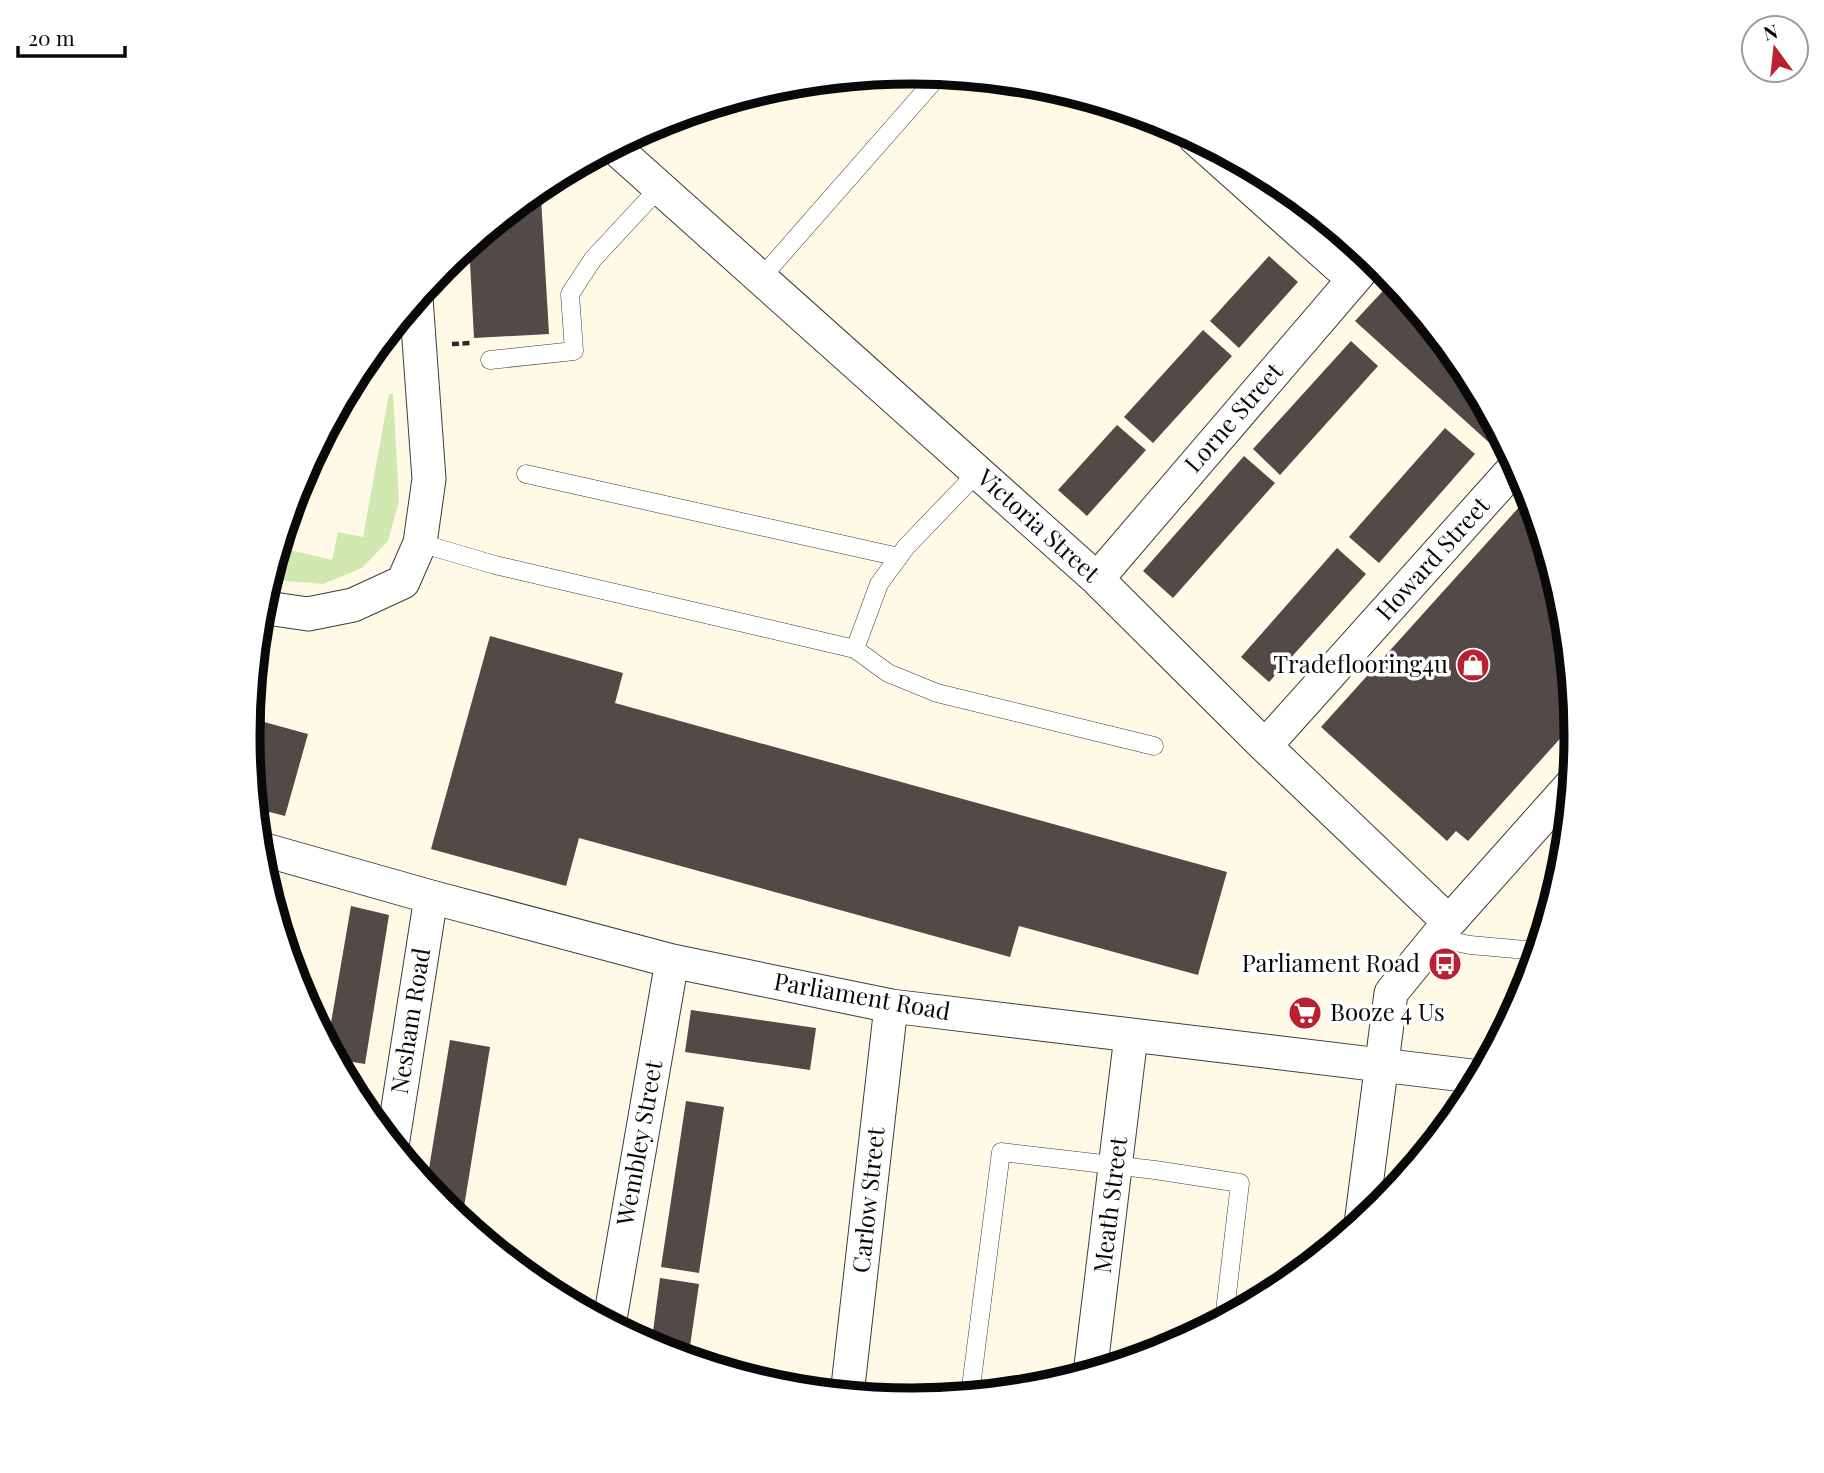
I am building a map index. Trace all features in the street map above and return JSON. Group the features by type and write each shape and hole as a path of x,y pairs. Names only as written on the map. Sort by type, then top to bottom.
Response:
{"street":[{"name":"Victoria Street","path":"620,152 1097,579 1265,746 1443,930"},
{"path":"1236,170 1363,269"},
{"name":"Lorne Street","path":"1097,579 1363,269"},
{"path":"272,609 308,614 353,605 403,582 420,543 429,479 417,311"},
{"name":"Howard Street","path":"1265,746 1509,474"},
{"path":"1363,1207 1391,993 1561,796"},
{"name":"Parliament Road","path":"270,851 672,961 891,1006 1469,1076"},
{"name":"Nesham Road","path":"394,1134 431,897"},
{"name":"Wembley Street","path":"611,1315 672,961"},
{"name":"Carlow Street","path":"848,1386 891,1006"},
{"name":"Meath Street","path":"1091,1364 1131,1036"}],"lane":[{"path":"761,278 931,84"},
{"path":"490,360 574,351 570,294 593,259 660,187"},
{"path":"855,649 879,584 899,557 978,472"},
{"path":"526,474 899,557"},
{"path":"420,543 495,565 855,649 888,673 937,693 1154,746"},
{"path":"1443,930 1470,945 1528,950"},
{"path":"971,1386 1001,1152 1240,1183 1225,1309"}],"path":[{"path":"419,345 479,343 490,360"}],"green space":[{"path":"389,394 393,394 399,501 388,541 362,568 323,584 279,579 287,549 332,560 338,532 363,537"}],"building":[{"path":"541,200 549,334 474,338 470,257"},
{"path":"1269,256 1298,282 1239,348 1210,321"},
{"path":"1386,288 1430,339 1455,374 1496,445 1494,447 1355,321"},
{"path":"1203,330 1232,356 1153,443 1124,417"},
{"path":"1351,341 1378,366 1280,475 1253,449"},
{"path":"1117,425 1146,450 1087,516 1058,490"},
{"path":"1445,428 1475,454 1379,563 1349,537"},
{"path":"1244,456 1275,483 1173,598 1143,571"},
{"name":"Tradeflooring4u","path":"1522,504 1552,609 1559,651 1564,734 1468,841 1456,831 1447,841 1321,727"},
{"path":"1337,548 1366,574 1269,682 1241,657"},
{"path":"490,636 623,673 615,703 1227,872 1198,975 1019,926 1010,957 579,838 566,886 431,849"},
{"path":"260,721 308,734 285,816 264,811"},
{"path":"351,906 389,915 365,1064 346,1061 330,1030"},
{"path":"691,1010 816,1028 810,1070 685,1052"},
{"path":"450,1040 490,1047 464,1207 460,1206 428,1174"},
{"path":"686,1101 724,1107 699,1273 661,1267"},
{"path":"660,1278 699,1284 690,1349 653,1335"}],"place":[{"name":"Tradeflooring4u","path":"1473,665"},
{"name":"Parliament Road","path":"1445,964"},
{"name":"Booze 4 Us","path":"1305,1013"}]}
